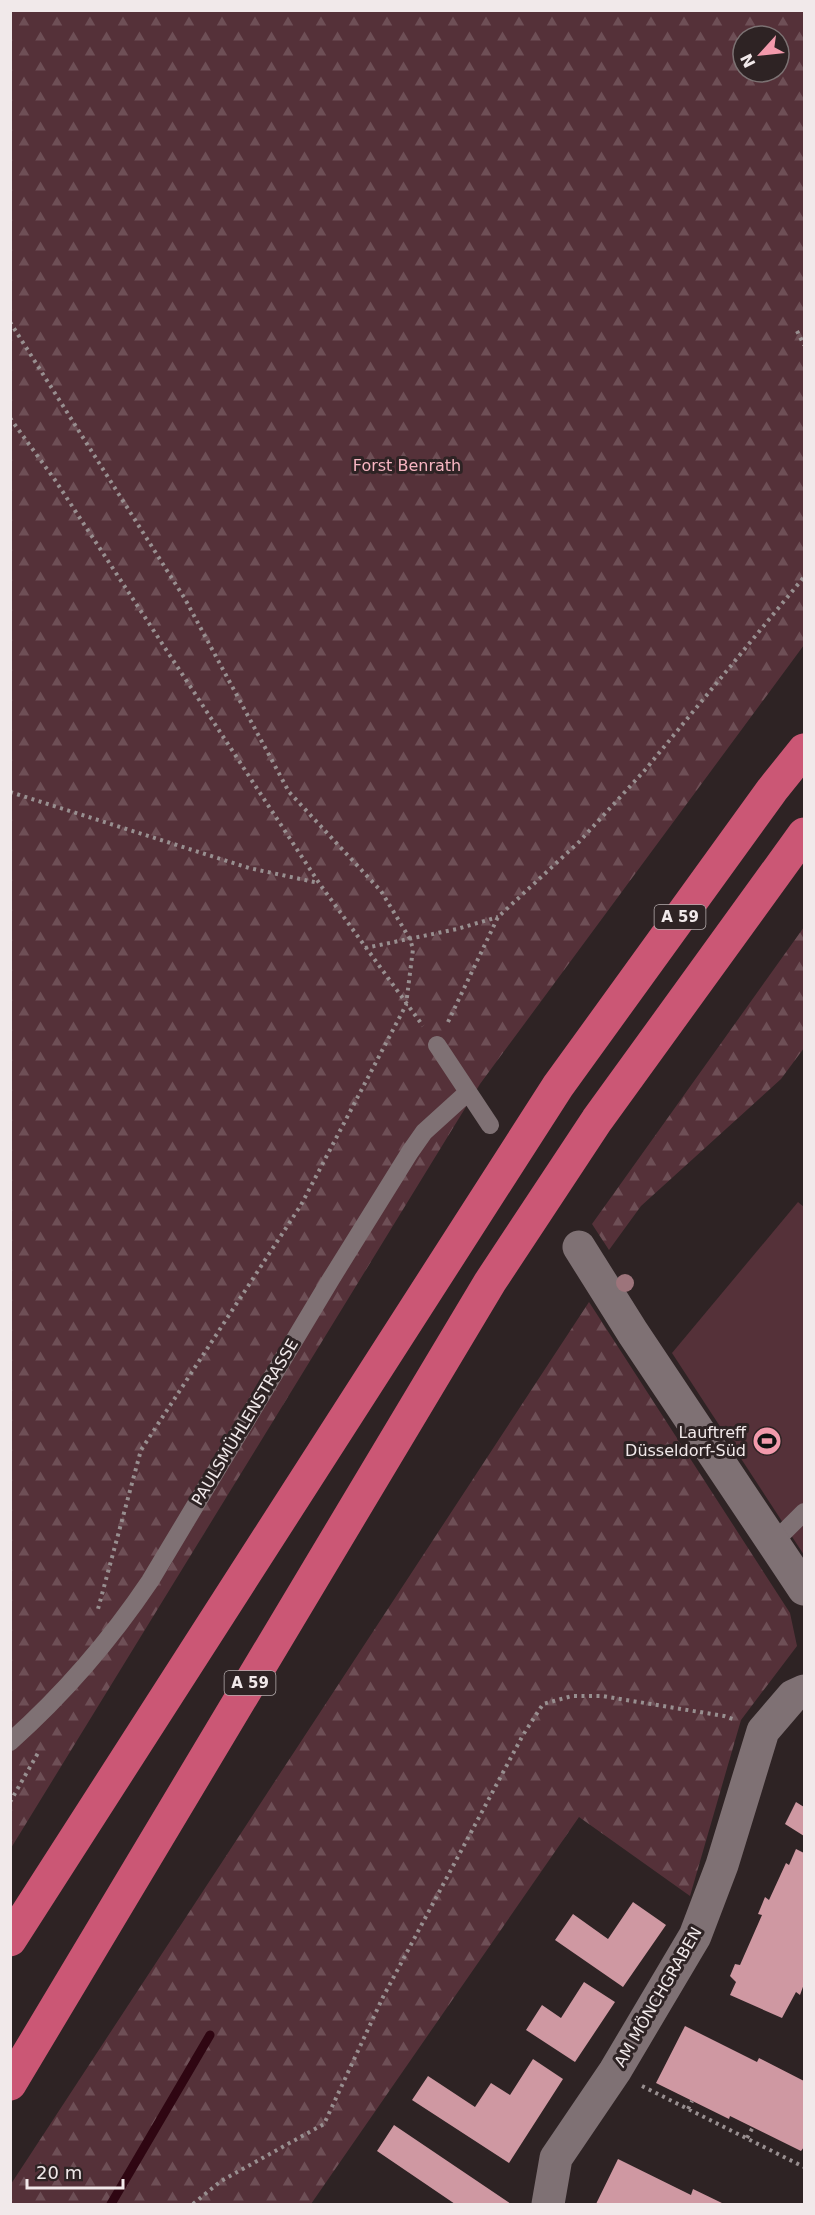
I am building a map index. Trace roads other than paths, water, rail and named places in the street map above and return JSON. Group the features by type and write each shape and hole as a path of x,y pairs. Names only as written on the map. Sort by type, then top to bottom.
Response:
{"highway":[{"name":"A 59","path":"10,1940 558,1086 772,790 804,750"},
{"name":"A 59","path":"10,2084 490,1282 597,1120 804,834"}],"street":[{"path":"579,1247 639,1342 804,1589"},
{"name":"AM MÖNCHGRABEN","path":"548,2205 556,2158 615,2072 695,1936 722,1865 764,1731 793,1695 804,1691"}],"lane":[{"path":"437,1045 490,1125"},
{"name":"PAULSMÜHLENSTRASSE","path":"10,1742 38,1717 82,1671 120,1626 150,1581 410,1152 424,1131 467,1093"},
{"path":"773,1543 804,1512"}],"waterway":[{"path":"111,2204 210,2035"}],"place":[{"name":"Lauftreff Düsseldorf-Süd","path":"767,1441"}],"park label":[{"name":"Forst Benrath","path":"407,465"}]}
